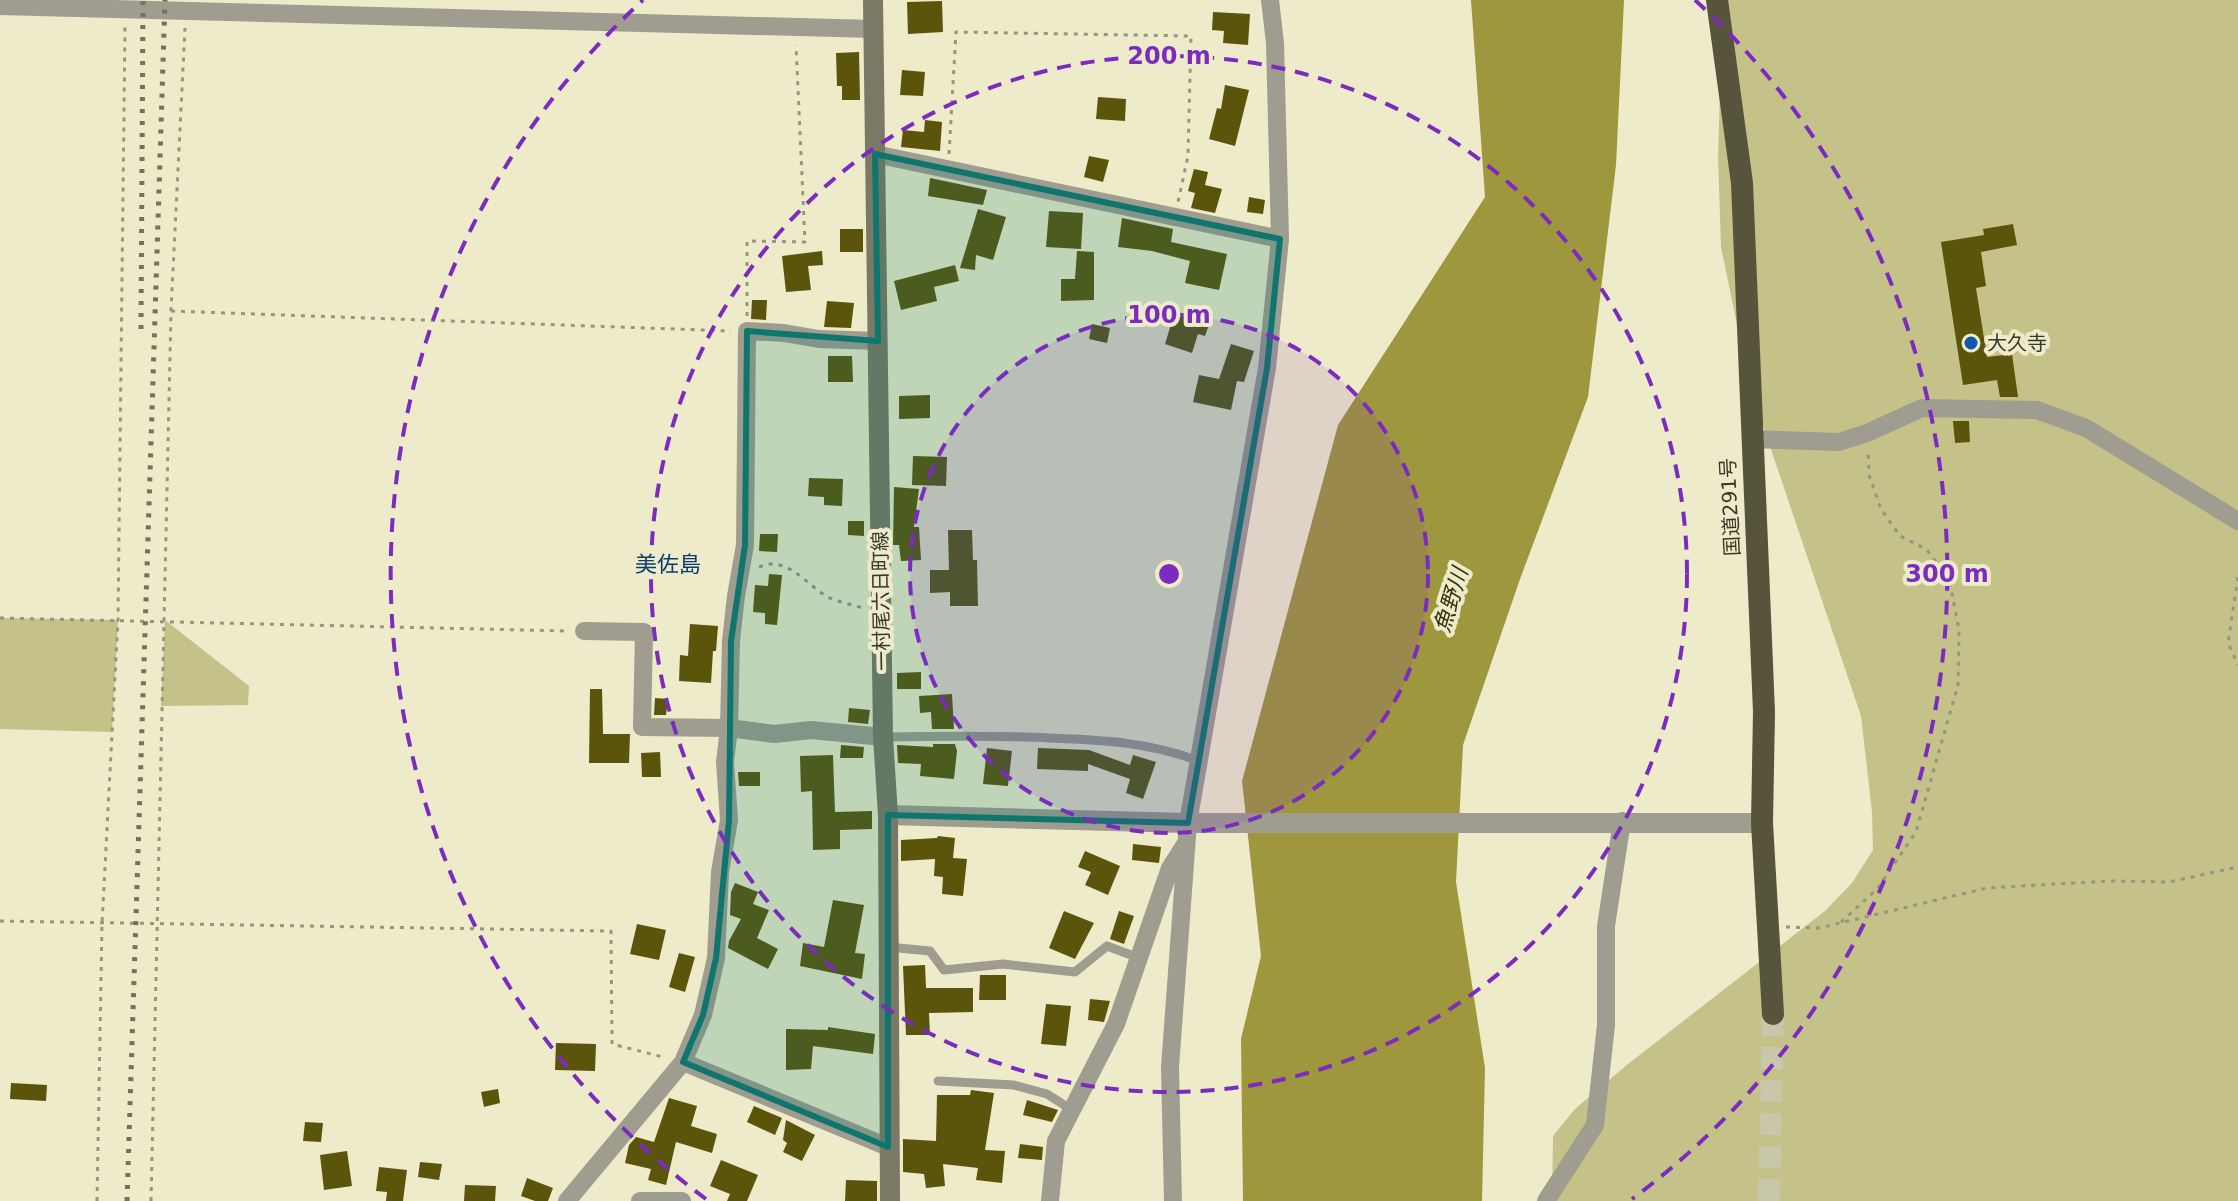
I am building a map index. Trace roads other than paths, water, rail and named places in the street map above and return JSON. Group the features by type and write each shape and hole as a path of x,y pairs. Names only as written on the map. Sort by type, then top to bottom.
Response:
{"highway":[{"name":"国道291号","path":"1717,0 1742,183 1764,712 1762,823 1773,1014"}],"main road":[{"name":"一村尾六日町線","path":"873,0 883,737 888,815 890,1201"}],"street":[{"path":"1173,1201 1170,1067 1174,978 1188,832 1267,368 1280,239 1275,43 1270,0"},
{"path":"0,6 873,29"},
{"path":"875,154 1280,239"},
{"path":"567,1201 683,1062 703,1015 716,958 720,872 729,820 725,762 731,641 745,545 747,331 819,339 878,341"},
{"path":"1751,439 1839,442 1922,408 2037,410 2086,428 2238,521"},
{"path":"584,631 644,632 642,727 729,728 774,734 811,730 883,737"},
{"path":"888,815 1188,832 1622,821 1762,823"},
{"path":"1546,1201 1595,1125 1606,1025 1606,926 1622,821"},
{"path":"1050,1201 1056,1141 1116,1024 1170,868 1188,832"},
{"path":"683,1062 888,1147"},
{"path":"640,1201 682,1201"}],"lane":[{"path":"883,737 978,734 1120,741 1166,749 1199,761"},
{"path":"888,947 930,951 944,970 1003,964 1075,972 1107,946 1139,958"},
{"path":"938,1081 966,1085 1014,1085 1047,1094 1072,1110"}],"water":[{"name":"魚野川","path":"1471,0 1624,0 1616,165 1588,397 1520,579 1463,745 1456,882 1485,1068 1482,1201 1243,1201 1241,1039 1261,956 1242,781 1338,425 1485,197"}],"tunnel":[{"path":"1769,1201 1773,1014"}],"railway":[{"path":"141,329 143,0"},
{"path":"127,1201 165,0"}],"place":[{"name":"大久寺","path":"1971,343"}],"district":[{"name":"美佐島","path":"668,564"}]}
